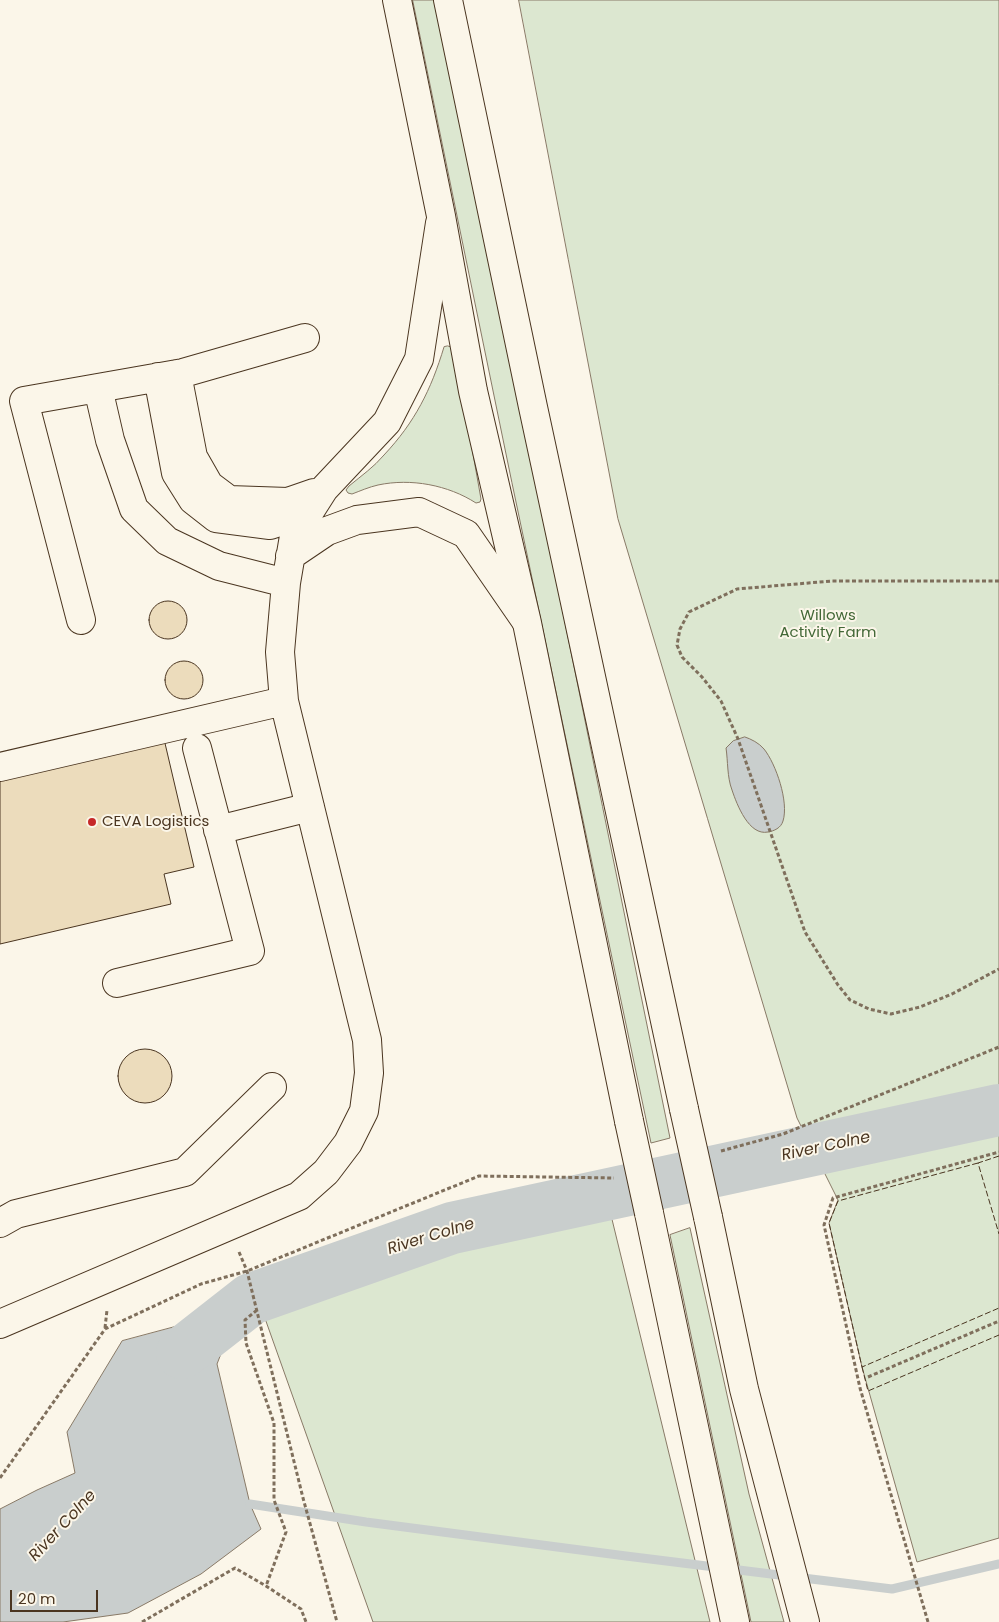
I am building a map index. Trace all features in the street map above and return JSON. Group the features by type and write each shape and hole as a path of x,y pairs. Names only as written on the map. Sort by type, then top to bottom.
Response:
{"main road":[{"path":"397,0 441,216 473,391 527,623 629,1121 735,1622"},
{"path":"448,0 533,407 744,1388 803,1614"},
{"path":"0,1324 299,1196 326,1172 348,1143 364,1111 368,1074 367,1040 284,701 280,652 286,584 294,536 324,490 387,422 419,359 441,216"},
{"path":"81,620 24,401 168,376 305,338"},
{"path":"168,376 193,457 208,485 229,500 288,502 324,490"},
{"path":"168,376 176,473 193,500 216,518 270,525 309,512"},
{"path":"98,388 110,440 134,510 167,541 219,566 286,584"},
{"path":"290,556 327,531 357,520 419,512 466,534 527,623"},
{"path":"0,768 284,701"},
{"path":"117,983 250,951 197,748"},
{"path":"218,830 310,807"},
{"path":"0,1223 16,1214 185,1172 272,1087"}],"path":[{"path":"999,581 832,581 737,589 689,612 680,628 676,645 682,657 702,677 721,702 738,739 805,932 838,985 850,1000 869,1009 891,1014 920,1007 952,994 999,970"},
{"path":"928,1622 860,1388 824,1225 833,1198 999,1152"},
{"path":"228,1226 252,1288 303,1498 337,1622"},
{"path":"0,1478 105,1329 201,1284 247,1271"},
{"path":"257,1310 245,1320 246,1343 274,1423 274,1500 286,1532 266,1586"},
{"path":"868,1377 999,1321"},
{"path":"142,1622 235,1568 301,1609 306,1622"}],"green space":[{"path":"413,0 435,0 535,475 670,1138 651,1143 512,483"},
{"name":"Willows Activity Farm","path":"519,0 999,0 999,1538 917,1562 862,1367 829,1223 838,1200 797,1118 618,519"},
{"path":"444,347 451,347 470,437 480,502 476,503 441,488 403,482 375,486 352,494 348,493 346,490 349,486 376,464 405,430 421,405"},
{"path":"609,1207 710,1622 373,1622 262,1310 388,1255 548,1218"},
{"path":"690,1228 749,1494 784,1622 751,1622 670,1235"}],"water":[{"path":"745,737 755,741 769,756 777,773 783,794 783,821 779,827 770,832 761,832 750,824 741,811 730,785 726,748 733,741"},
{"path":"238,1310 217,1364 250,1504 261,1529 201,1574 128,1613 63,1622 0,1622 0,1509 75,1473 67,1432 122,1341"}],"building":[{"path":"168,601 182,606 187,620 182,634 168,639 154,634 149,620 154,606"},
{"path":"184,661 191,662 197,667 202,673 202,687 197,693 191,698 184,699 177,698 171,693 166,687 165,680 166,673 171,667 177,662"},
{"name":"CEVA Logistics","path":"164,739 194,867 164,874 171,904 0,944 0,776"},
{"path":"140,1049 150,1049 160,1053 168,1061 172,1076 168,1091 160,1099 150,1103 140,1103 130,1099 122,1091 118,1081 118,1071 122,1061 130,1053"}],"waterway":[{"name":"River Colne","path":"182,1353 251,1299 452,1228 999,1110"},
{"path":"250,1504 366,1522 892,1589 999,1564"}],"fence":[{"path":"999,1156 978,1163 999,1234"},
{"path":"978,1163 838,1201 829,1223 862,1367 999,1308"},
{"path":"862,1367 868,1391 999,1335"}],"place":[{"name":"CEVA Logistics","path":"92,822"}]}
